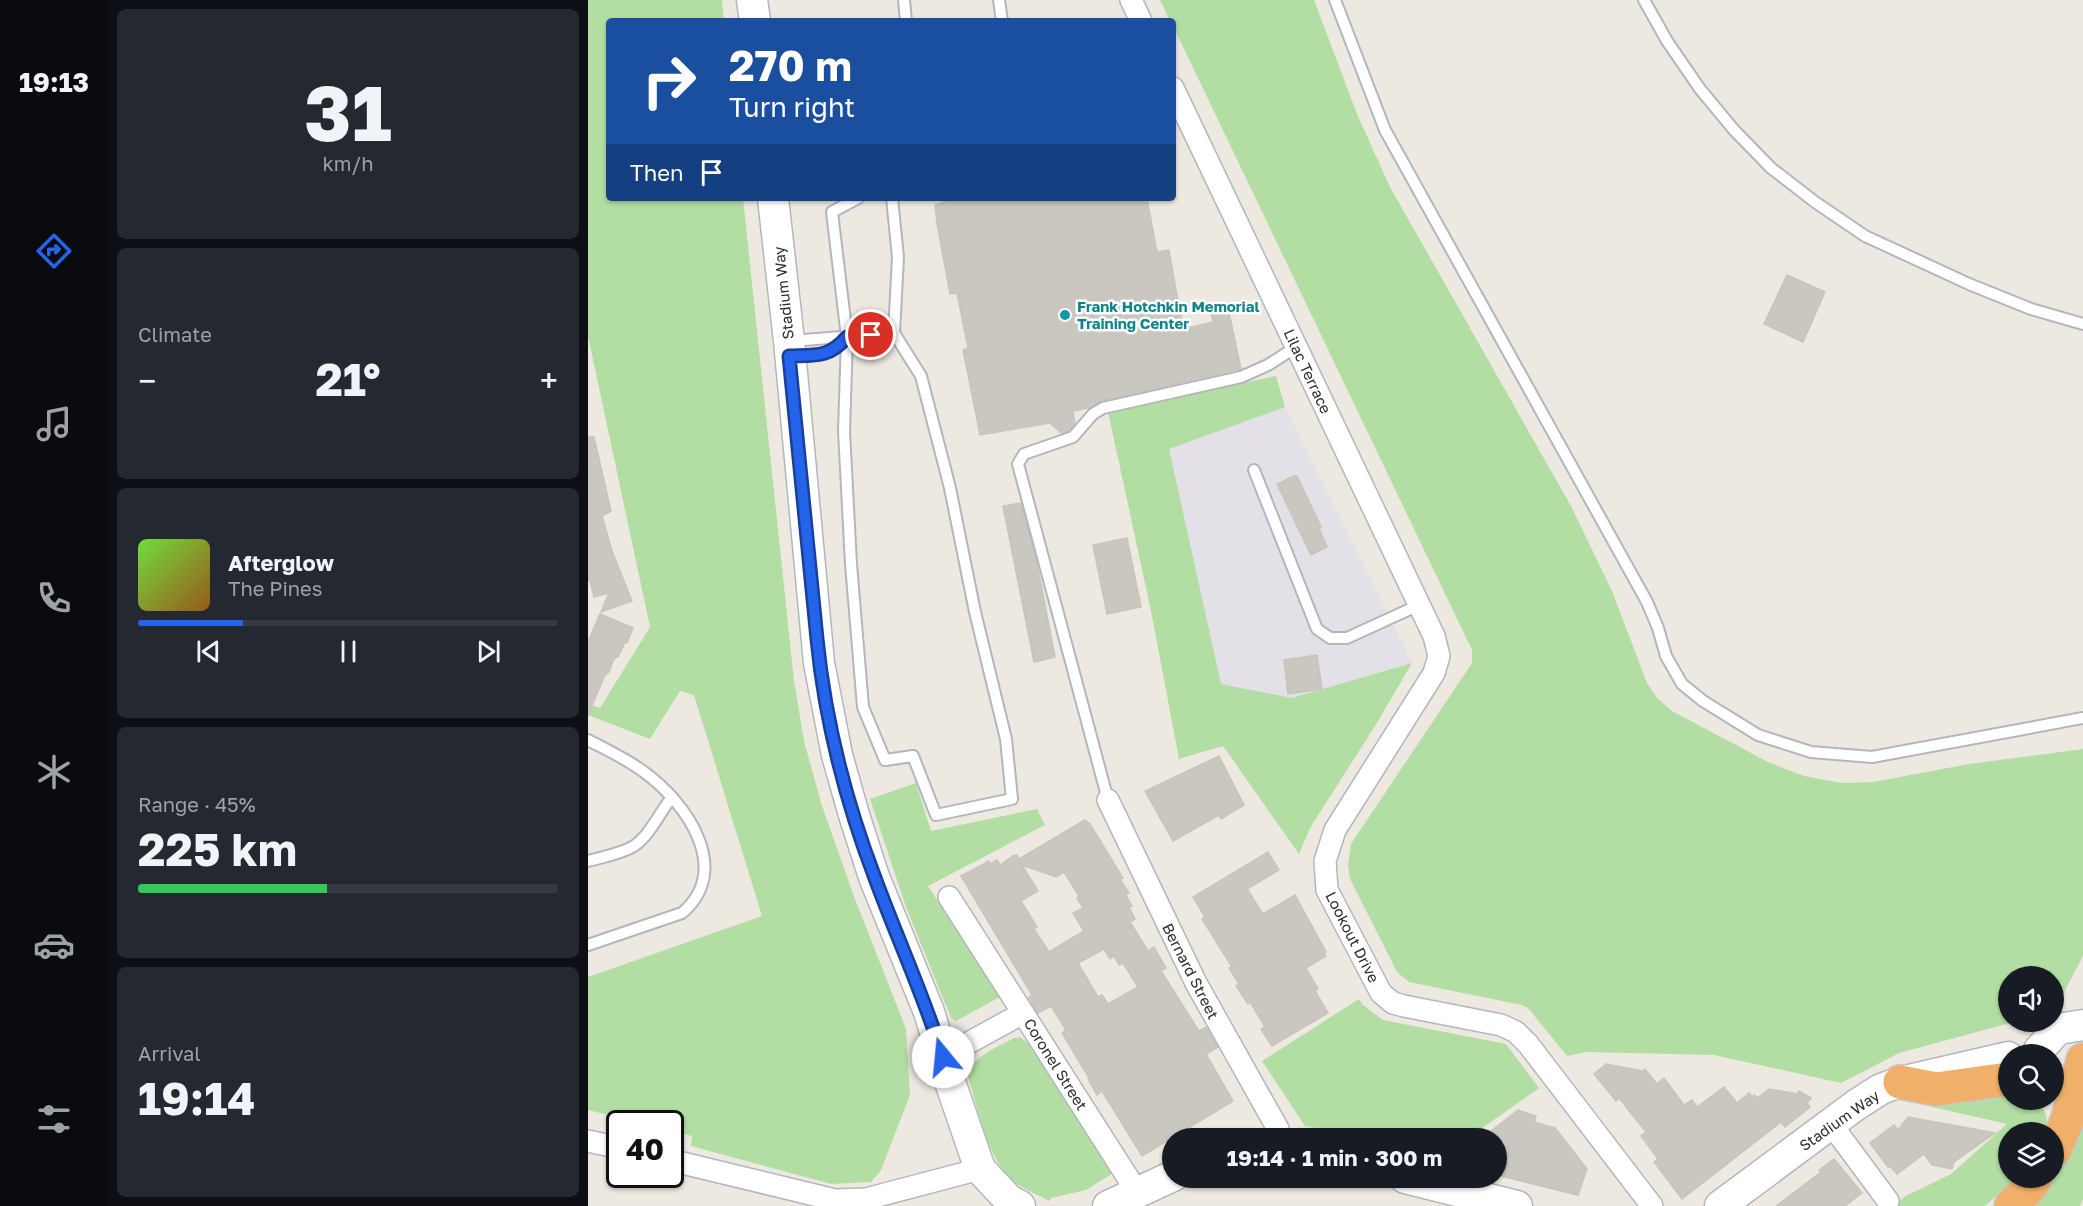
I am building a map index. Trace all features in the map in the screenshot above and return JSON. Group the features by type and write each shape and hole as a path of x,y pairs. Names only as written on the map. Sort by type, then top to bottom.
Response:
{"highway":[{"path":"2064,1127 2083,1060"},
{"path":"1900,1082 1936,1089 1998,1080"},
{"path":"2011,1206 2029,1188"}],"street":[{"path":"752,0 755,18"},
{"path":"1131,0 1140,18"},
{"name":"Lilac Terrace","path":"1176,94 1434,636 1439,656"},
{"name":"Stadium Way","path":"773,201 819,663 837,755 874,877 929,1012 980,1169 1009,1200 1020,1206"},
{"name":"Lookout Drive","path":"1439,656 1434,673 1335,830 1325,861 1327,890 1381,993 1393,1003 1501,1025 1516,1032 1652,1206"},
{"name":"Bernard Street","path":"1108,800 1196,983 1277,1128"},
{"path":"949,897 1023,1013"},
{"name":"Coronel Street","path":"943,1057 1023,1013 1137,1192"},
{"path":"2048,1044 2058,1029 2083,1025"},
{"path":"2064,1058 2083,1055"},
{"name":"Stadium Way","path":"1720,1206 1881,1089 1900,1082 1998,1059"},
{"path":"1831,1124 1888,1201"},
{"path":"588,1141 606,1145"},
{"path":"684,1163 835,1200 866,1198 980,1169"},
{"path":"1108,1206 1162,1181"},
{"path":"1445,1188 1517,1206"}],"lane":[{"path":"904,0 906,18"},
{"path":"999,0 1002,18"},
{"path":"1335,0 1385,130 1647,602 1666,656 1682,684 1703,701 1758,735 1811,752 1872,757 2083,718"},
{"path":"1644,0 1667,41 1700,89 1734,130 1771,168 1815,202 1864,236 1969,284 2031,309 2083,324"},
{"path":"852,201 832,212 847,337 845,440 851,564 863,707 885,760 913,756 936,815 1012,800 1006,739 975,612 950,488 932,416 921,376 894,333 898,257 892,201"},
{"path":"789,349 847,337 894,333"},
{"path":"789,349 826,355 840,346 847,337"},
{"path":"1108,800 1018,464 1024,454 1073,437 1093,414 1103,408 1241,377 1268,365 1296,347"},
{"path":"1254,470 1317,629 1330,638 1347,638 1419,605"},
{"path":"588,740 645,772 672,797 691,822 705,858 704,882 694,903 682,913 588,945"},
{"path":"588,861 633,847 646,835 660,811 672,797"}],"shaded area":[{"path":"1285,407 1412,663 1292,698 1221,684 1168,449"}],"green space":[{"path":"588,0 722,0 724,18 606,18 606,201 743,201 794,681 804,741 822,806 855,899 906,1029 910,1095 881,1170 871,1182 831,1184 691,1146 692,1136 684,1134 684,1110 606,1110 606,1114 588,1110 588,977 762,916 694,695 680,691 650,739 588,715 588,704 600,708 650,627 588,336"},
{"path":"1160,0 1314,0 1357,114 1390,187 1571,506 1612,591 1647,683 1657,698 1672,711 1768,762 1804,776 1842,783 1873,782 1969,764 2083,749 2083,956 2064,992 2064,966 1998,966 1998,1026 1899,1053 1841,1083 1714,1055 1586,1052 1567,1056 1528,1008 1522,1005 1409,982 1397,972 1350,879 1348,865 1351,844 1472,663 1472,650 1176,32 1176,18 1169,18"},
{"path":"1276,376 1285,407 1169,449 1221,684 1292,698 1412,663 1310,828 1299,854 1223,746 1179,759 1151,611 1108,412"},
{"path":"916,783 931,831 1037,809 1045,825 928,886 1000,997 956,1021 951,1018 906,907 870,799"},
{"path":"1359,999 1363,1005 1383,1020 1506,1044 1539,1088 1482,1128 1315,1128 1305,1126 1262,1061"},
{"path":"1020,1037 1028,1043 1115,1172 1086,1190 1051,1198 1050,1201 1018,1185 1001,1167 984,1130 968,1077 979,1058 1000,1045"},
{"path":"1998,1086 1998,1110 2044,1110 2047,1122 1998,1122 1906,1101"},
{"path":"2083,1115 2083,1199 2080,1206 2029,1206 2043,1188 2064,1188 2064,1157 2078,1135"},
{"path":"1998,1132 1998,1188 2006,1188 1985,1206 1891,1206 1906,1196 1951,1174"}],"building":[{"name":"Frank Hotchkin Memorial Training Center","path":"946,201 1148,201 1157,252 1169,250 1183,329 1213,322 1210,307 1227,303 1241,369 1101,401 1089,408 1073,411 1075,424 1069,431 1061,433 1050,423 980,435 963,350 968,348 957,293 950,294 935,205"},
{"path":"1787,275 1825,292 1803,342 1764,324"},
{"path":"588,437 594,437 611,511 602,516 612,551 632,601 601,612 609,593 594,597 590,581 588,581"},
{"path":"1297,476 1321,527 1319,528 1327,547 1311,555 1277,484"},
{"path":"1021,503 1037,563 1055,657 1034,662 1003,506"},
{"path":"1127,538 1141,607 1107,614 1093,545"},
{"path":"600,614 633,628 627,643 625,642 609,672 605,675 588,715 588,642"},
{"path":"1317,655 1322,689 1288,694 1284,660"},
{"path":"1219,756 1244,805 1221,819 1219,815 1173,841 1145,791"},
{"path":"1085,820 1090,824 1123,878 1120,879 1129,893 1126,895 1135,919 1130,922 1148,951 1154,947 1166,968 1161,971 1199,1031 1206,1027 1218,1047 1206,1054 1233,1101 1188,1128 1162,1128 1162,1144 1142,1156 1102,1091 1097,1095 1062,1033 1066,1030 1051,1006 1038,1013 1028,998 1032,995 961,876 989,861 990,864 997,860 1000,865 1017,855 1019,859","holes":["1022,865 1056,877 1064,872 1079,896 1077,898 1083,908 1073,913 1084,931 1049,952 1034,929 1037,927 1021,901 1038,891","1104,949 1110,959 1114,956 1119,965 1123,963 1138,987 1108,1004 1102,995 1098,997 1078,963"]},
{"path":"1268,852 1279,870 1247,889 1263,914 1295,895 1326,952 1324,953 1326,956 1306,968 1318,989 1315,991 1328,1013 1272,1046 1261,1029 1265,1027 1250,1002 1248,1004 1236,986 1239,984 1229,968 1232,967 1202,919 1205,917 1193,897"},
{"path":"1606,1064 1643,1071 1645,1069 1657,1084 1664,1078 1684,1105 1692,1100 1697,1107 1724,1087 1737,1103 1749,1093 1752,1097 1754,1095 1757,1098 1769,1089 1797,1094 1799,1091 1811,1098 1807,1103 1810,1107 1785,1127 1781,1122 1682,1199 1654,1162 1658,1159 1641,1136 1646,1132 1619,1098 1616,1101 1594,1074"},
{"path":"1518,1110 1536,1116 1534,1122 1555,1128 1587,1169 1578,1195 1507,1177 1507,1128 1495,1128"},
{"path":"1908,1117 1995,1133 1954,1162 1952,1169 1932,1165 1924,1154 1897,1174 1890,1166 1888,1167 1870,1143 1894,1125 1898,1130"},
{"path":"1834,1159 1862,1193 1845,1206 1776,1206 1821,1172 1819,1170"}],"place":[{"name":"Frank Hotchkin Memorial Training Center","path":"1065,315"}],"route":[{"path":"871,335 847,337 840,346 826,355 789,356 819,663 837,755 854,815 874,877 929,1012 943,1057"}]}
